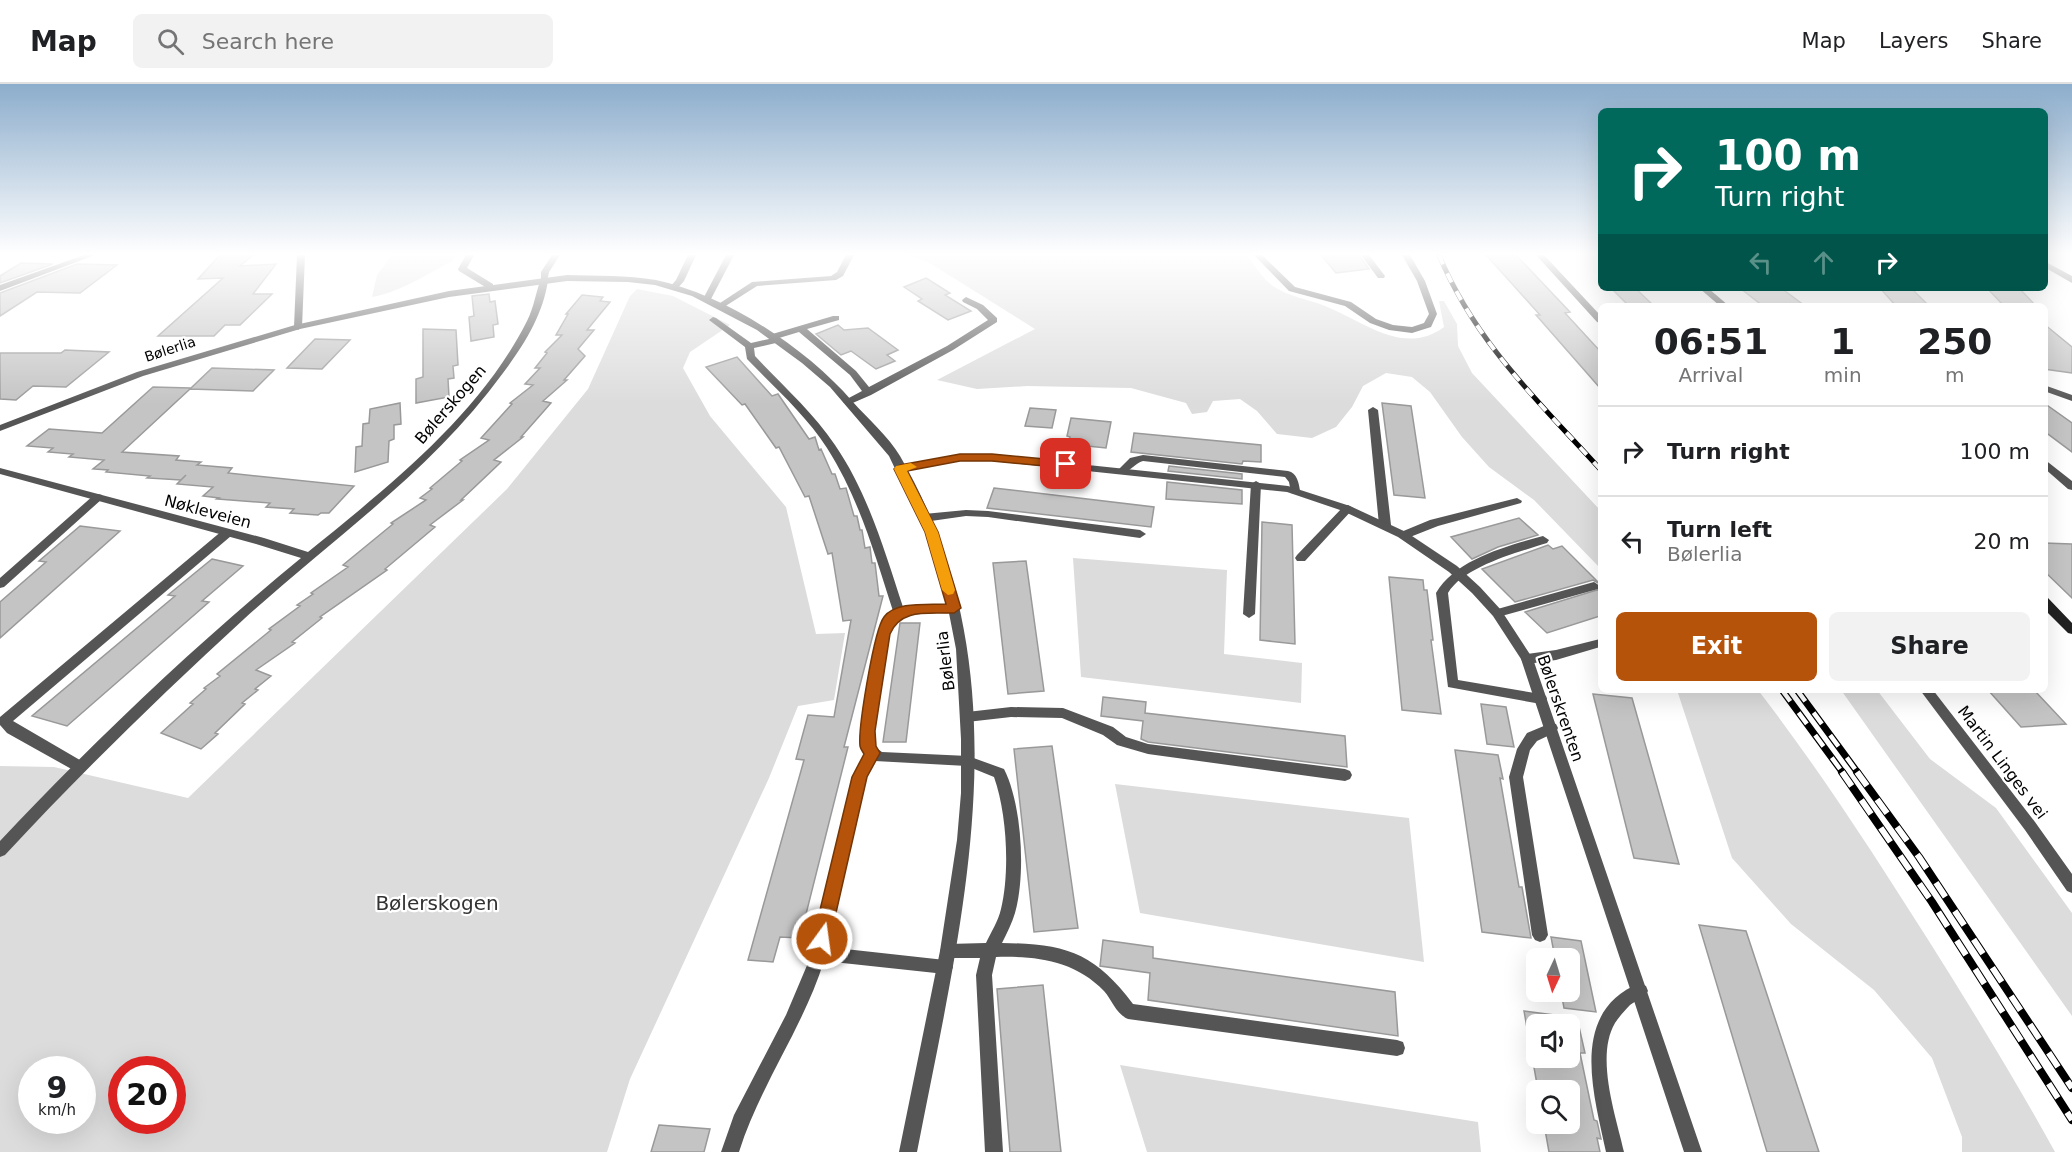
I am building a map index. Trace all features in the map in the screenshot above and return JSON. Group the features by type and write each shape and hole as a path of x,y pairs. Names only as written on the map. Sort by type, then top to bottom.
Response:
{"main road":[{"path":"2048,605 2072,630"}],"street":[{"path":"298,327 299,305"},
{"name":"Bølerlia","path":"0,428 157,369 298,327 389,305"},
{"name":"Bølerskogen","path":"0,851 80,767 196,657 414,468 479,401 522,339 539,305"},
{"path":"848,402 950,348 994,320 976,305"},
{"path":"1349,305 1382,325 1412,330 1428,326 1433,314 1430,305"},
{"path":"1586,305 1598,318"},
{"name":"Bølerlia","path":"721,306 775,339 833,385 894,455 932,532 954,608 962,649 967,717 968,793 964,840 948,951 908,1152"},
{"path":"749,346 836,318"},
{"path":"713,320 749,346 750,357 802,410 831,446 853,485 876,541 899,612"},
{"path":"801,329 853,373 868,393"},
{"path":"2048,389 2072,398"},
{"path":"1373,410 1384,525"},
{"name":"Bølerskrenten","path":"900,469 960,458 992,458 1256,484 1295,491 1348,508 1405,535 1460,574 1498,613 1527,659 1693,1152"},
{"path":"1123,470 1134,460 1143,458 1239,468 1288,474 1294,482 1295,491"},
{"path":"2048,466 2072,487"},
{"name":"Nøkleveien","path":"0,471 310,557"},
{"path":"1249,614 1256,484"},
{"path":"0,584 98,497"},
{"path":"1405,535 1434,522 1517,501"},
{"path":"1301,558 1348,508"},
{"path":"924,518 966,513 988,514 1140,534"},
{"path":"80,767 12,729 2,721 227,533"},
{"path":"1541,699 1452,684 1442,593 1449,582 1460,574 1493,557 1543,540"},
{"path":"1498,613 1594,586"},
{"path":"954,608 899,612 889,620 883,634 868,731 868,748 882,757 968,761 999,773 1005,785 1012,893 1001,930 986,960 984,994 994,1152"},
{"path":"1527,659 1598,643"},
{"name":"Martin Linges vei","path":"1928,693 2030,826 2072,886"},
{"path":"967,717 1011,712 1063,713 1108,731 1122,741 1148,749 1345,775"},
{"path":"1540,935 1516,777 1524,749 1532,737 1551,728"},
{"path":"730,1152 740,1121 799,1003 818,953 859,777 873,753"},
{"path":"948,951 1041,950 1063,955 1083,963 1117,993 1128,1011 1397,1047"},
{"path":"818,953 945,967"},
{"path":"1615,1152 1598,1059 1608,1021 1621,1003 1640,991"}],"green space":[{"name":"Bølerskogen","path":"626,305 690,305 730,325 690,352 683,368 710,416 786,507 816,634 845,633 834,700 798,706 769,778 630,1079 607,1152 0,1152 0,766 54,767 188,798 507,489 588,389"},
{"path":"996,305 1322,305 1384,333 1414,338 1429,335 1444,327 1440,305 1446,305 1457,324 1458,346 1472,373 1598,508 1598,566 1534,500 1489,467 1462,437 1430,392 1412,377 1386,373 1363,386 1352,407 1336,427 1312,438 1277,434 1257,411 1240,399 1213,401 1207,412 1192,414 1186,403 1131,388 1027,386 977,389 937,380 1035,329"},
{"path":"1073,558 1227,570 1224,654 1302,663 1301,703 1081,677"},
{"path":"1678,693 1760,693 1824,781 1886,874 1993,1044 2055,1152 1962,1152 1962,1137 1932,1058 1874,990 1791,924 1732,858"},
{"path":"1843,693 1879,693 1930,759 1996,808 2072,913 2072,1016"},
{"path":"1115,784 1409,818 1424,962 1140,913"},
{"path":"1120,1065 1478,1122 1481,1152 1147,1152"}],"building":[{"path":"0,305 17,305 0,316"},
{"path":"193,305 261,305 240,325 225,325 214,336 158,336"},
{"path":"473,305 496,305 498,324 493,325 494,337 471,341 469,317 474,316"},
{"path":"574,305 608,305 587,330 594,330 578,349 585,356 564,380 567,380 543,401 551,403 521,437 523,437 494,460 501,462 461,500 463,500 430,525 435,527 385,569 387,570 320,617 322,618 292,642 295,643 256,670 271,676 255,689 258,690 242,703 245,704 201,749 161,733 193,704 190,703 206,689 204,688 220,676 217,674 271,630 269,629 300,606 297,605 313,594 311,593 348,567 343,565 393,524 391,523 426,500 420,498 462,461 460,460 489,440 481,438 512,404 510,403 533,385 525,384 540,368 535,368 547,353 545,352 562,335 556,335 568,314 566,314"},
{"path":"924,305 961,305 971,311 948,320"},
{"path":"1531,305 1563,305 1570,312 1565,313 1598,349 1598,386 1536,315 1540,315"},
{"path":"838,325 844,330 868,328 898,350 887,355 895,361 876,369 851,351 841,355 816,334"},
{"path":"2048,327 2072,347 2072,373 2048,370"},
{"path":"423,329 456,330 458,365 453,366 454,378 448,379 449,397 416,403 416,379 423,377"},
{"path":"315,339 350,340 322,369 287,368"},
{"path":"65,350 109,352 66,387 33,386 16,400 0,399 0,353 61,353"},
{"path":"737,357 772,396 778,394 809,439 815,437 819,450 821,449 832,474 835,474 840,489 846,488 854,516 857,516 860,530 862,530 865,548 870,547 872,563 875,563 879,596 883,596 844,747 848,747 800,938 780,937 773,962 748,960 804,760 796,759 808,715 834,717 851,620 843,621 832,553 828,554 809,496 805,497 779,447 776,448 745,404 742,405 706,367"},
{"path":"212,368 274,370 253,391 190,389 122,452 179,456 176,460 201,462 197,465 232,468 228,473 354,486 329,513 318,515 290,513 294,509 266,507 270,503 203,496 213,487 177,484 181,480 106,472 108,470 93,469 104,460 69,457 73,454 48,452 53,448 27,446 49,429 102,433 153,387 191,388"},
{"path":"400,403 401,424 394,425 394,439 389,441 388,462 355,472 356,447 362,446 363,424 369,423 370,409"},
{"path":"1382,403 1411,406 1425,498 1394,495"},
{"path":"2048,406 2072,423 2072,452 2048,434"},
{"path":"1030,408 1056,410 1052,428 1025,426"},
{"path":"1071,418 1111,422 1106,448 1068,444 1070,437 1067,436"},
{"path":"1134,433 1261,445 1261,462 1243,461 1242,464 1131,452"},
{"path":"1169,466 1242,474 1242,479 1168,471"},
{"path":"1167,482 1242,490 1242,504 1166,499"},
{"path":"994,488 1154,507 1151,527 987,508"},
{"path":"1519,518 1538,535 1498,547 1472,559 1451,537"},
{"path":"1262,522 1292,525 1295,644 1260,640"},
{"path":"80,526 120,531 0,638 0,602 46,562 39,561"},
{"path":"2048,543 2072,544 2072,598 2048,575"},
{"path":"1548,545 1553,549 1562,546 1598,583 1593,580 1515,602 1482,569"},
{"path":"212,559 243,566 202,601 209,602 67,726 32,716 175,596 168,595"},
{"path":"1026,561 1044,691 1008,694 993,563"},
{"path":"1389,577 1423,580 1424,590 1427,590 1441,714 1402,710"},
{"path":"1598,590 1598,617 1547,633 1525,612"},
{"path":"900,623 920,623 906,742 883,742"},
{"path":"1991,693 2037,693 2066,724 2021,727"},
{"path":"1593,694 1632,698 1679,864 1634,858"},
{"path":"1103,697 1146,702 1145,713 1345,736 1347,767 1148,742 1141,739 1143,721 1101,716"},
{"path":"1481,704 1506,707 1514,747 1487,744"},
{"path":"1052,746 1078,928 1034,932 1014,749"},
{"path":"1455,750 1498,755 1519,887 1522,887 1531,938 1482,932"},
{"path":"1699,925 1746,931 1819,1152 1767,1152"},
{"path":"1551,937 1581,941 1596,1012 1564,1008 1563,1002 1580,1002 1580,948 1553,948"},
{"path":"1103,940 1153,947 1153,958 1395,992 1398,1036 1148,1000 1150,973 1100,966"},
{"path":"1043,985 1061,1152 1010,1152 997,989"},
{"path":"1524,1011 1547,1014 1526,1014 1526,1022"},
{"path":"1580,1031 1585,1053 1580,1053"},
{"path":"1580,1053 1594,1120 1597,1121 1601,1139 1597,1138 1600,1152 1549,1152 1546,1134 1580,1134 1580,1080 1536,1080 1534,1068 1580,1068"},
{"path":"659,1125 710,1129 704,1152 651,1152"}],"railway":[{"path":"1465,305 1489,343 1510,369 1598,467"},
{"path":"1784,693 1843,773"},
{"path":"1799,693 1858,773"},
{"path":"1842,772 1932,902 2072,1120"},
{"path":"1857,772 1919,857 2072,1088"}],"slow traffic":[{"path":"911,467 900,469 915,503 932,532 948,590"}],"route":[{"path":"822,939 859,777 873,753 868,748 868,731 883,634 889,620 901,611 954,608 932,532 915,503 900,469 960,458 992,458 1066,464"}]}
